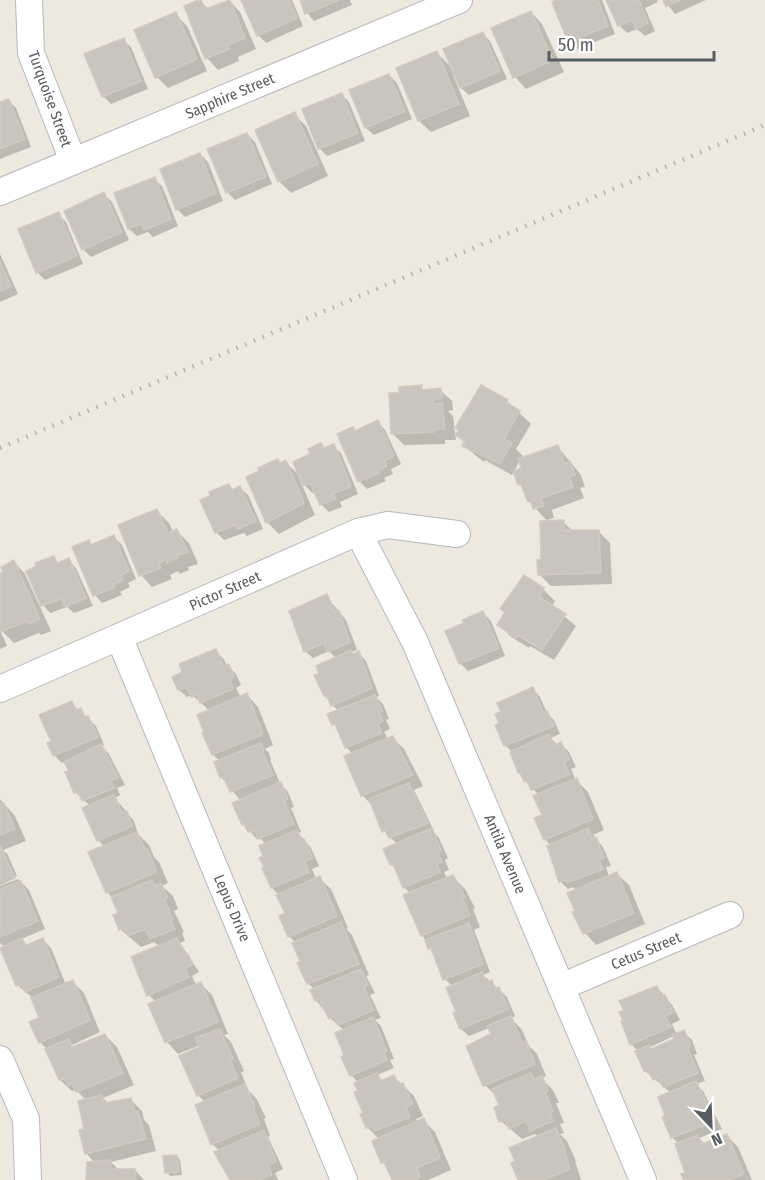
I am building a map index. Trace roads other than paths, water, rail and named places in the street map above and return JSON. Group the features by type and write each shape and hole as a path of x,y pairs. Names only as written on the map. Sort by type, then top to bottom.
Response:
{"street":[{"name":"Turquoise Street","path":"29,0 31,53 74,161"},
{"name":"Sapphire Street","path":"0,192 459,0"},
{"name":"Pictor Street","path":"0,689 358,532 388,525 457,534"},
{"name":"Antila Avenue","path":"358,532 415,642 643,1180"},
{"name":"Lepus Drive","path":"119,637 344,1180"},
{"name":"Cetus Street","path":"561,987 730,915"},
{"path":"0,1059 26,1119 28,1180"}],"railway":[{"path":"0,448 765,125"}]}
